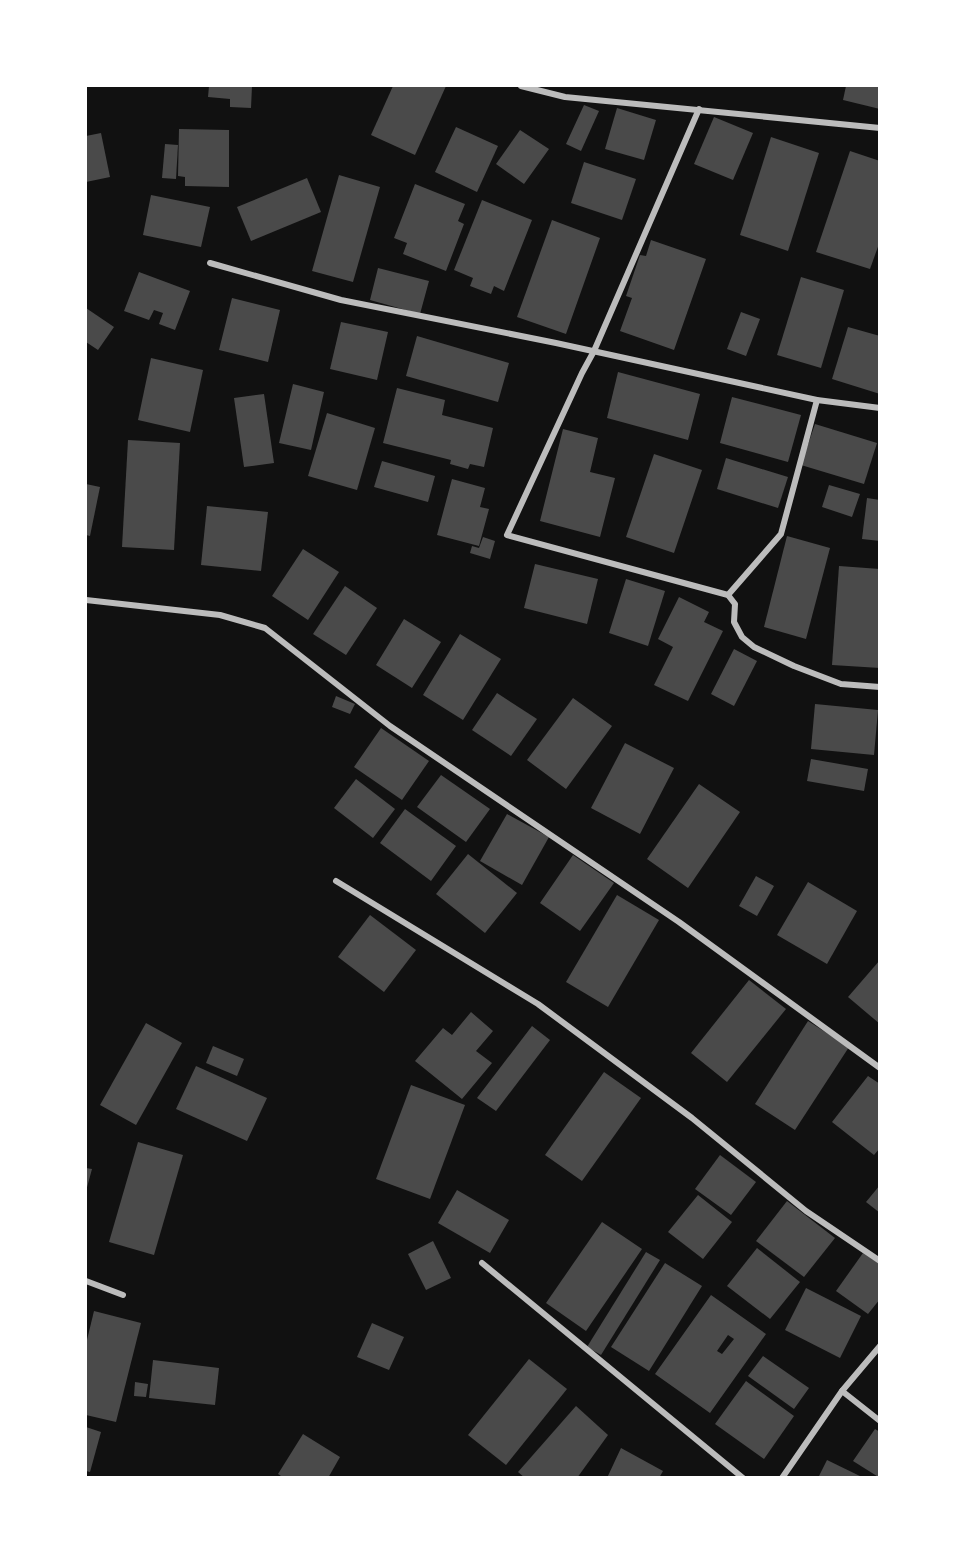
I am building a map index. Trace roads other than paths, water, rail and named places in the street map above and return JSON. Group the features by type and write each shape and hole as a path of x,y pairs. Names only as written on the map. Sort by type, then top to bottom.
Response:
{"street":[{"path":"521,86 566,97 879,128"},
{"path":"699,110 594,351 507,535 728,595 735,604 734,622 742,637 754,647 794,666 841,684 879,687"},
{"path":"210,263 341,300 594,351 817,400 879,408"},
{"path":"728,595 781,534 817,400"},
{"path":"86,600 220,615 265,628 390,726 679,922 879,1068"},
{"path":"336,881 538,1004 692,1118 806,1211 879,1261"},
{"path":"482,1263 743,1478"},
{"path":"86,1281 123,1295"},
{"path":"782,1478 842,1391 879,1346"},
{"path":"842,1391 879,1421"}]}
